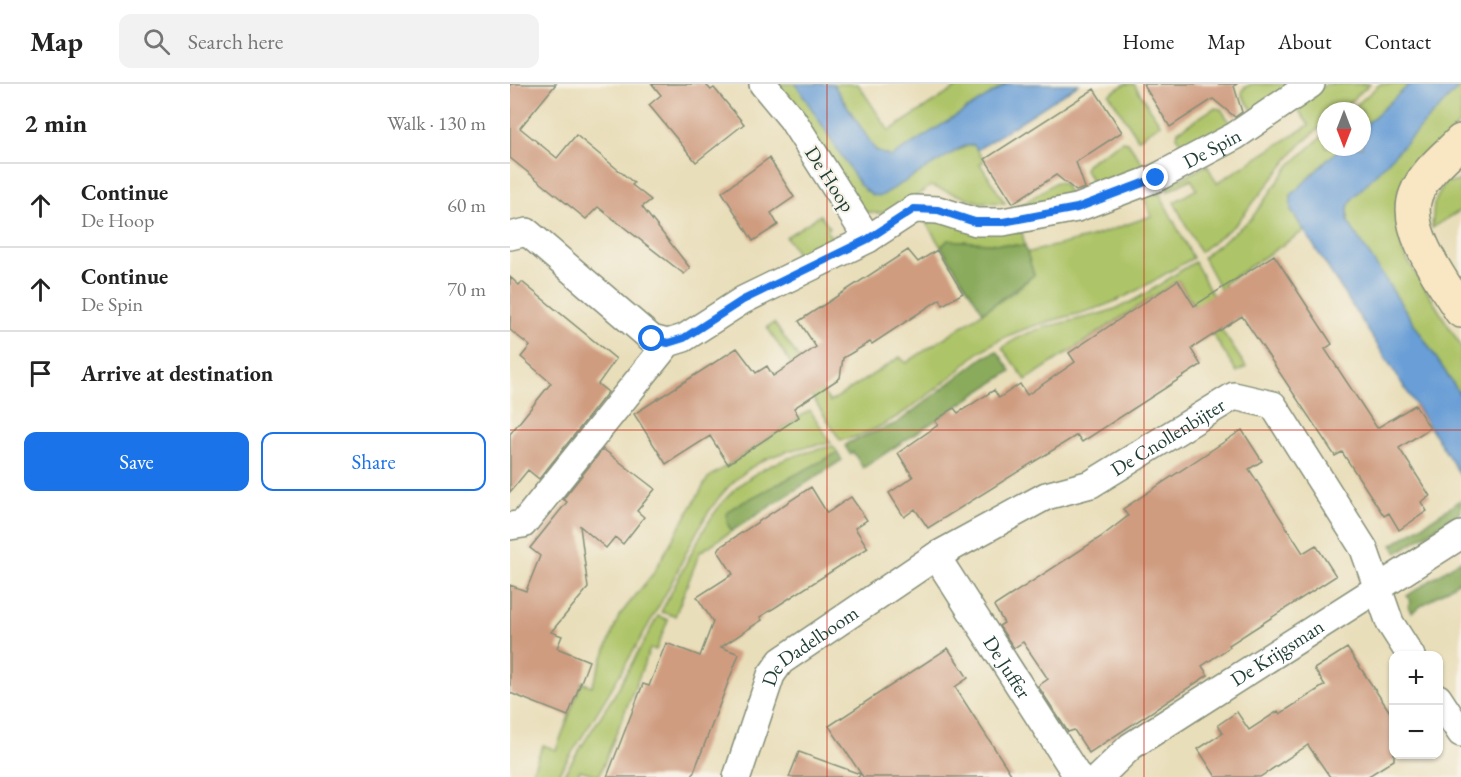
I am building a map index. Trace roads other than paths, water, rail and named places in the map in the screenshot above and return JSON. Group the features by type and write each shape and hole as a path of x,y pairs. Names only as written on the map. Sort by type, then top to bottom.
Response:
{"street":[{"name":"De Hoop","path":"763,84 792,119 868,239"},
{"name":"De Spin","path":"868,239 914,209 938,210 975,222 1003,222 1077,208 1156,178 1235,136 1311,84"},
{"path":"1461,141 1427,177 1416,193 1412,213 1418,236 1461,311"},
{"path":"510,236 527,232 652,339 668,343 684,338 743,300 868,239"},
{"path":"510,526 523,524 668,343"},
{"name":"De Cnollenbijter","path":"936,556 1046,496 1091,484 1234,396 1273,405 1364,549 1379,586 1390,623 1408,651"},
{"name":"De Krijgsman","path":"1099,777 1131,746 1461,535"},
{"name":"De Dadelboom","path":"737,777 771,675 781,661 936,556"},
{"name":"De Juffer","path":"936,556 1078,777"},
{"path":"1443,705 1461,733"}],"water":[{"path":"796,84 833,84 876,151 891,157 1007,84 1079,84 977,150 974,145 964,146 881,196 872,195 860,185"},
{"path":"1410,84 1461,85 1353,198 1348,207 1348,222 1461,396 1461,476 1291,210 1291,195 1332,156 1371,156 1371,120"}]}
